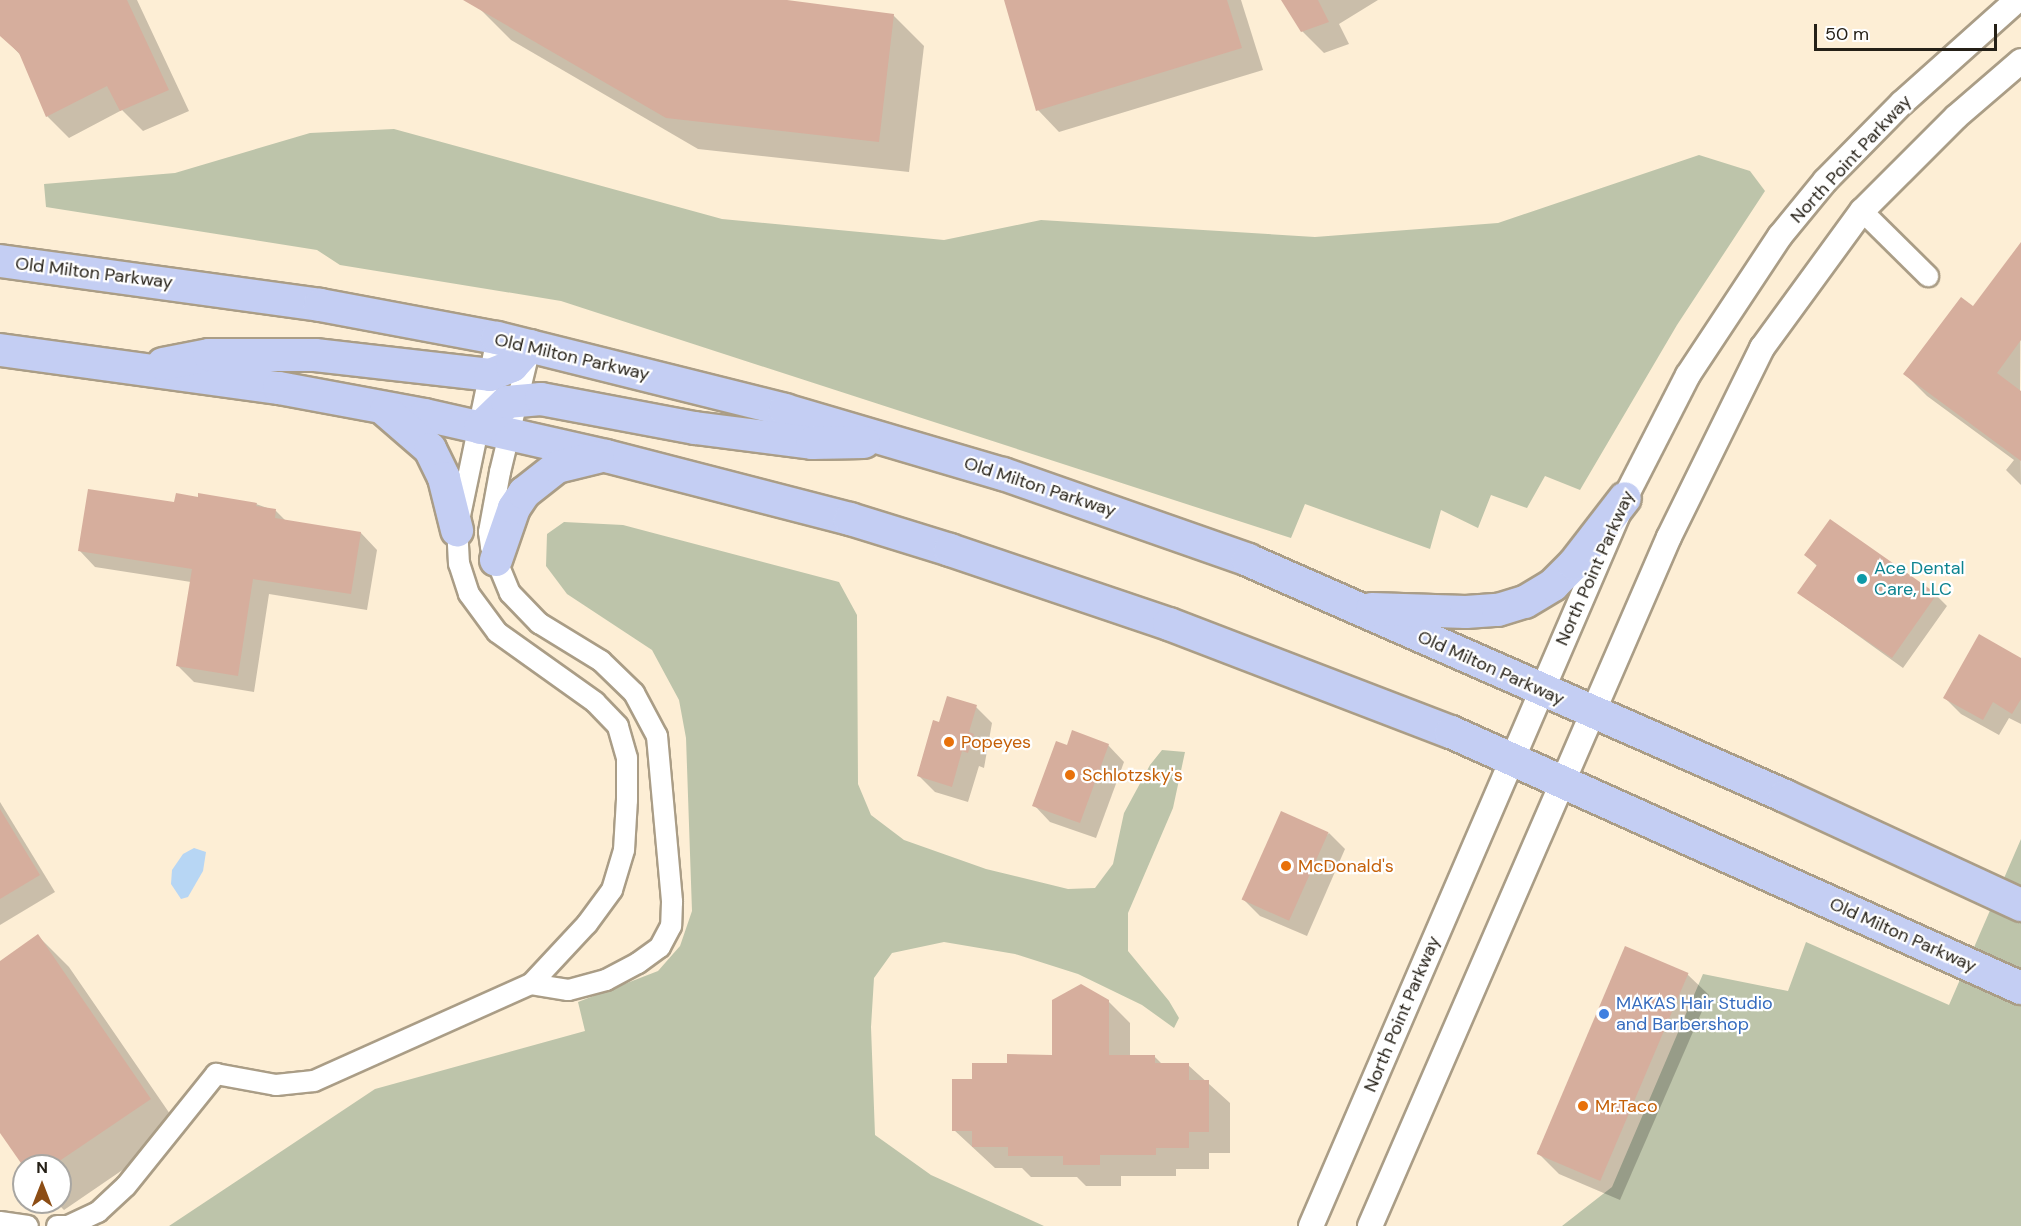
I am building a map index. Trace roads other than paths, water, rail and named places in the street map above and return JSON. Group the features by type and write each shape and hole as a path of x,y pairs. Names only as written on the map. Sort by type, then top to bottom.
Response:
{"highway":[{"name":"Old Milton Parkway","path":"0,261 298,302 497,338 897,441 1136,518 1248,560 1593,712 2012,901"},
{"path":"142,368 209,355 315,355 490,375 512,366 530,346"},
{"name":"Old Milton Parkway","path":"0,351 142,368 378,406 606,456 850,519 1074,590 1293,670 1513,758 2007,982"},
{"path":"495,431 497,408 518,400 564,402 695,428 812,443 897,441"},
{"path":"378,406 430,449 444,478 457,530"},
{"path":"496,560 514,508 538,479 557,467 606,456"},
{"path":"1355,609 1466,612 1498,610 1525,602 1552,585 1574,564 1625,498"}],"street":[{"name":"North Point Parkway","path":"1311,1226 1625,498 1688,375 1780,236 1826,181 1902,103 2017,0"},
{"path":"1370,1226 1562,779 1708,451 1762,348 1862,211 1956,117 2021,61"},
{"path":"1862,211 1928,276"},
{"path":"497,338 490,375 495,431 489,532 496,560 510,593 538,623 601,661 634,693 657,736 662,770 672,902 671,926 660,947 606,980 568,990 531,984"},
{"path":"518,400 530,346"},
{"path":"57,1226 68,1226 98,1212 126,1186 216,1074 276,1085 314,1081 531,984 587,924 612,890 624,850 627,758 618,726 596,702 497,632 484,618 463,579 457,530 495,431"},
{"path":"0,1222 28,1226"}],"water":[{"path":"194,848 206,852 203,871 188,897 181,899 171,884 172,870 183,854"}],"place":[{"name":"Ace Dental Care, LLC","path":"1862,579"},
{"name":"Popeyes","path":"949,742"},
{"name":"Schlotzsky's","path":"1070,775"},
{"name":"McDonald's","path":"1286,866"},
{"name":"MAKAS Hair Studio and Barbershop","path":"1604,1014"},
{"name":"Mr.Taco","path":"1583,1106"}]}
